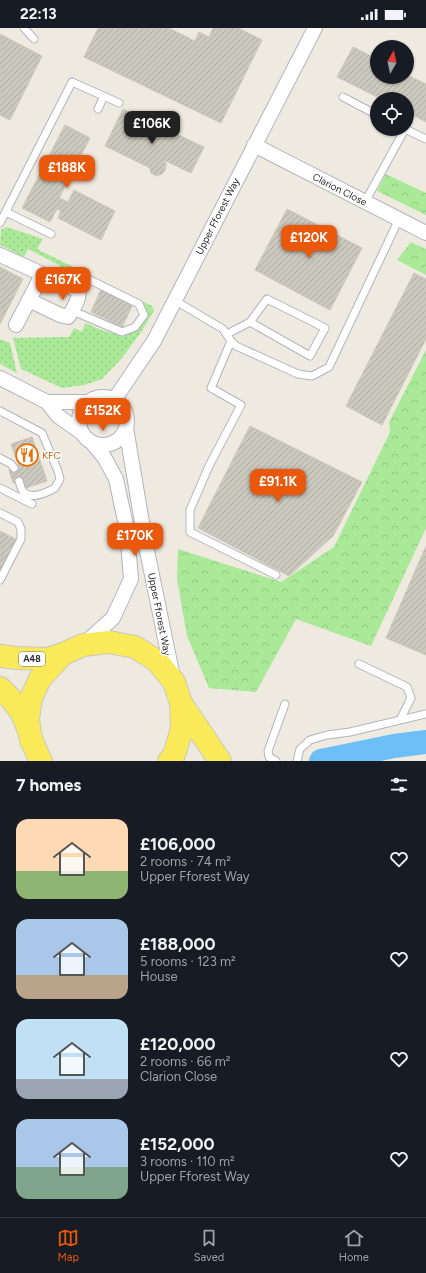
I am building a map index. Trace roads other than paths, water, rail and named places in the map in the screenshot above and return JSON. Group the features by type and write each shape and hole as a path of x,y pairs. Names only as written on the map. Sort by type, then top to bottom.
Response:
{"main road":[{"path":"32,740 28,720 31,698 40,679 63,654 84,645 109,642 135,647 157,661 174,682 181,703 220,761"},
{"name":"A48","path":"0,656 48,659 63,654"},
{"path":"0,688 21,713 37,754 42,761"},
{"path":"169,761 174,754 182,729 181,703"}],"street":[{"name":"Upper Fforest Way","path":"114,400 154,340 315,28"},
{"name":"Clarion Close","path":"254,145 426,233"},
{"path":"0,256 79,291 73,311 68,317 60,315 29,300"},
{"path":"16,325 42,274"},
{"path":"0,378 47,402 58,416 82,433"},
{"path":"84,645 113,618 131,579 127,530 116,479 104,457 93,444 86,439 79,427 80,413 88,402 101,397 114,400 125,412 127,420 123,435 117,441 105,445 101,446 93,444"},
{"path":"47,402 88,402"},
{"name":"Upper Fforest Way","path":"126,428 146,546 174,682"}],"lane":[{"path":"24,28 34,39"},
{"path":"0,223 72,82 119,103"},
{"path":"98,109 104,96"},
{"path":"343,97 370,110"},
{"path":"414,133 426,139"},
{"path":"365,202 401,136"},
{"path":"6,212 51,234"},
{"path":"174,300 223,330 236,346 298,374 312,376 329,367 399,219"},
{"path":"59,282 74,275 84,277 139,304 144,315 135,327 122,332 73,311"},
{"path":"227,334 250,322 267,299 325,328 310,356 250,322"},
{"path":"231,341 211,388 241,405 209,466 190,510 190,532 276,575"},
{"path":"0,411 42,432 60,479 55,488 34,496 28,495 22,491 19,481"},
{"path":"0,458 11,464 14,468"},
{"path":"0,488 32,504"},
{"path":"0,513 18,522 21,529 21,539 0,580"},
{"path":"359,664 407,687 411,698 400,720"},
{"path":"276,761 269,757 268,752 285,704"},
{"path":"297,761 300,749 310,740 426,714"}],"waterway":[{"path":"321,761 394,746 426,742"}],"place":[{"name":"KFC","path":"27,455"}]}
